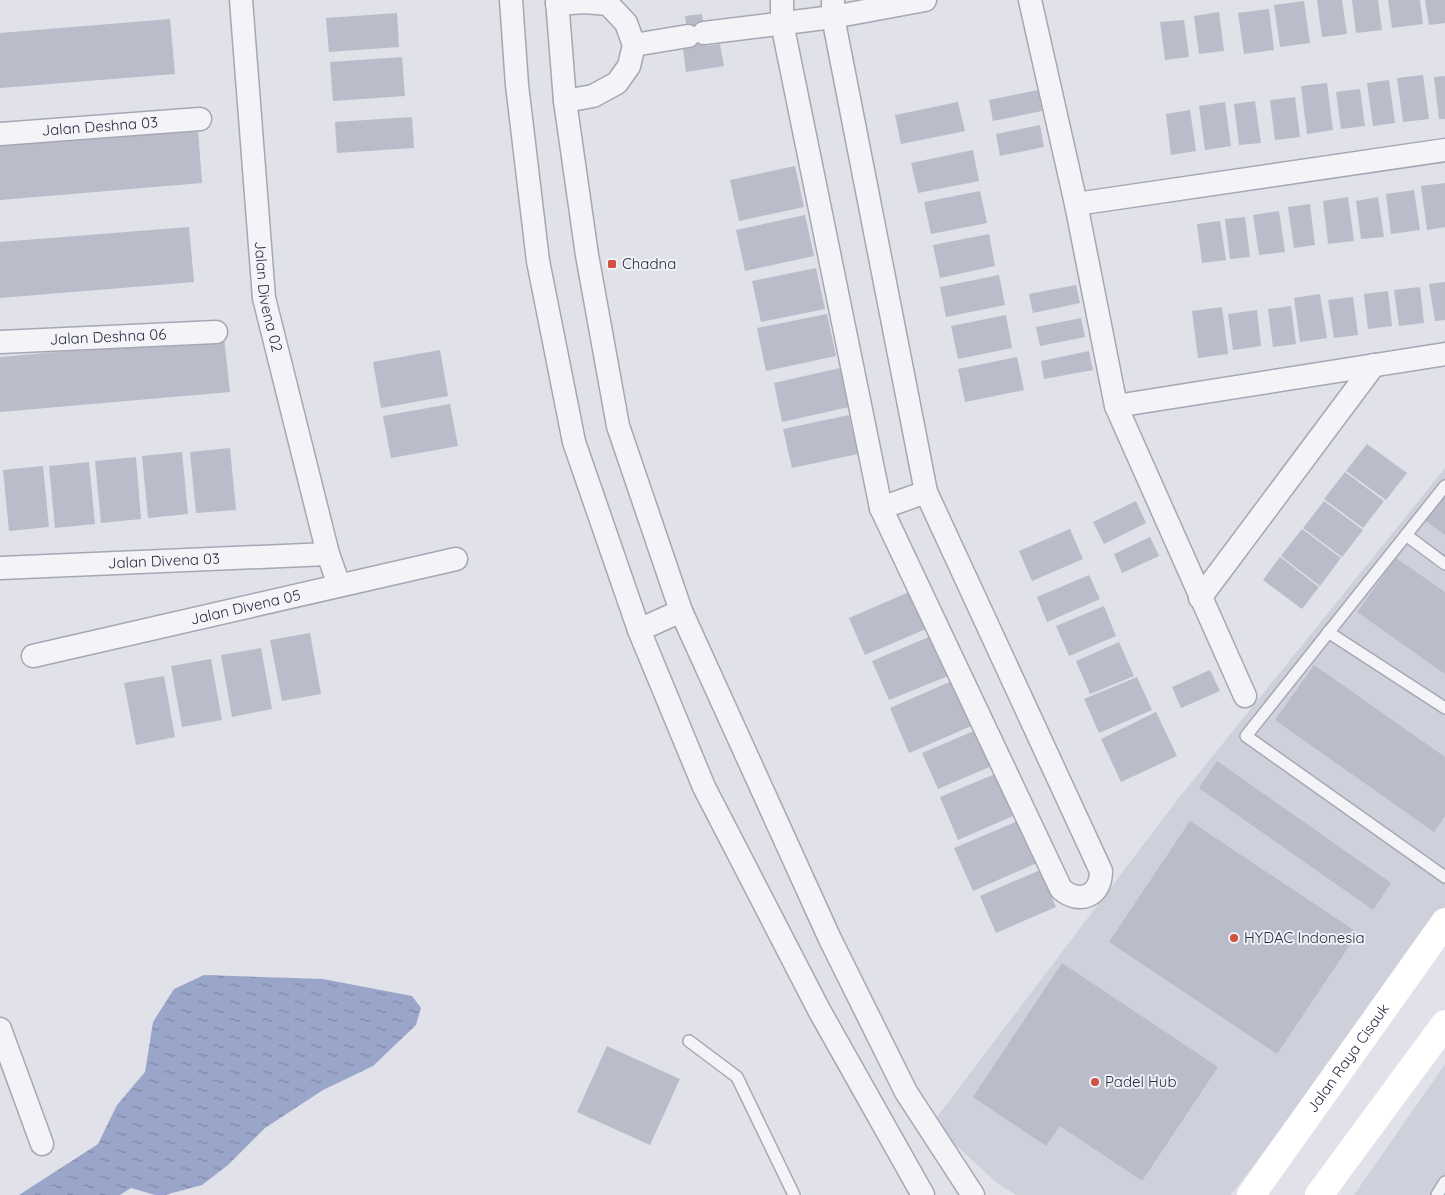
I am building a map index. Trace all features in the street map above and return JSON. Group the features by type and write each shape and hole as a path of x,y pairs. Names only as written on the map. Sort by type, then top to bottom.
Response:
{"main road":[{"name":"Jalan Raya Cisauk","path":"1251,1195 1445,922"},
{"path":"1319,1195 1445,1024"}],"street":[{"name":"Jalan Divena 02","path":"242,0 264,298 328,554 339,585"},
{"path":"511,0 517,85 538,261 574,442 639,630 704,787 819,1010 923,1195"},
{"path":"782,0 782,23 881,508 1061,888 1069,895 1078,898 1088,896 1096,890 1100,881 1100,871 926,492 833,8"},
{"path":"634,44 782,23 833,8 924,0"},
{"path":"1030,0 1076,204 1116,406 1200,598 1246,696"},
{"path":"565,101 593,96 617,83 629,66 634,44 626,23 608,4 557,2 565,101 586,255 618,426 681,611 830,939 906,1092 973,1195"},
{"name":"Jalan Deshna 03","path":"0,134 200,119"},
{"path":"1076,204 1445,150"},
{"name":"Jalan Deshna 06","path":"0,342 216,332"},
{"path":"1116,406 1445,354"},
{"path":"1200,598 1374,366"},
{"path":"881,508 926,492"},
{"name":"Jalan Divena 03","path":"0,568 328,554"},
{"name":"Jalan Divena 05","path":"33,656 456,558"},
{"path":"639,630 681,611"},
{"path":"0,1029 42,1144"}],"lane":[{"path":"1445,486 1246,736 1445,876"},
{"path":"1406,535 1445,564"},
{"path":"1328,632 1445,708"},
{"path":"689,1041 737,1076 794,1195"},
{"path":"1437,1195 1445,1182"}],"shaded area":[{"path":"1445,468 1445,910 1231,1195 1016,1195 997,1183 950,1140 937,1117 1178,799"},
{"path":"1445,1064 1445,1195 1354,1195"}],"water":[{"path":"204,975 323,979 412,996 421,1008 416,1025 373,1066 323,1090 265,1128 228,1165 202,1185 165,1195 155,1195 131,1188 120,1195 19,1195 98,1144 117,1105 145,1072 153,1022 174,989"}],"building":[{"path":"1317,0 1342,0 1347,34 1322,37"},
{"path":"1352,0 1378,0 1382,30 1356,33"},
{"path":"1388,0 1420,0 1423,24 1392,28"},
{"path":"1425,0 1445,0 1445,23 1429,25"},
{"path":"1304,1 1310,43 1280,47 1274,5"},
{"path":"1269,9 1274,50 1244,54 1238,13"},
{"path":"1219,12 1224,51 1199,54 1194,16"},
{"path":"397,13 399,47 329,52 326,18"},
{"path":"702,14 706,46 720,44 724,66 686,72 683,49 690,48 685,16"},
{"path":"170,19 175,74 0,88 0,33"},
{"path":"1184,20 1189,57 1165,60 1160,22"},
{"path":"402,57 405,96 333,101 330,62"},
{"path":"1423,75 1429,119 1403,122 1397,78"},
{"path":"1445,76 1445,119 1439,119 1434,77"},
{"path":"1389,80 1395,123 1373,126 1367,83"},
{"path":"1327,83 1333,130 1307,134 1301,86"},
{"path":"1360,89 1365,126 1341,129 1336,92"},
{"path":"1038,90 1042,111 993,121 989,100"},
{"path":"1295,97 1300,137 1275,140 1270,100"},
{"path":"1255,101 1261,143 1239,145 1234,104"},
{"path":"958,102 965,131 901,144 895,115"},
{"path":"1225,102 1231,146 1205,150 1199,106"},
{"path":"1190,110 1196,151 1171,155 1166,114"},
{"path":"412,117 414,148 337,153 335,122"},
{"path":"1040,125 1044,147 1000,156 996,134"},
{"path":"198,129 202,183 0,200 0,144"},
{"path":"973,150 979,181 918,193 911,163"},
{"path":"795,166 804,207 739,221 730,180"},
{"path":"1445,183 1445,227 1427,230 1421,186"},
{"path":"1414,190 1420,230 1391,234 1386,194"},
{"path":"980,191 987,223 931,234 924,202"},
{"path":"1348,197 1354,241 1328,244 1323,201"},
{"path":"1378,197 1384,237 1361,239 1356,201"},
{"path":"1310,204 1315,245 1294,248 1288,207"},
{"path":"1279,211 1285,252 1259,255 1253,215"},
{"path":"805,215 814,256 745,271 736,230"},
{"path":"1245,217 1250,257 1230,259 1225,219"},
{"path":"1220,221 1226,260 1202,263 1197,224"},
{"path":"189,227 194,282 0,298 0,242"},
{"path":"989,234 995,266 940,278 933,245"},
{"path":"816,268 825,309 761,322 752,281"},
{"path":"999,275 1005,305 946,317 940,287"},
{"path":"1445,282 1445,320 1435,321 1429,284"},
{"path":"1076,285 1080,303 1033,313 1029,294"},
{"path":"1420,287 1424,323 1399,326 1394,290"},
{"path":"1388,291 1392,326 1368,329 1364,294"},
{"path":"1320,294 1327,338 1300,342 1294,298"},
{"path":"1353,297 1358,335 1334,338 1328,300"},
{"path":"1291,306 1296,344 1273,347 1268,309"},
{"path":"1222,307 1228,354 1198,358 1192,311"},
{"path":"1257,310 1261,346 1233,350 1228,314"},
{"path":"827,314 836,356 766,371 757,328"},
{"path":"1006,315 1012,348 958,359 951,326"},
{"path":"1081,318 1085,337 1040,346 1036,327"},
{"path":"224,337 230,392 0,412 0,357"},
{"path":"440,350 448,396 381,408 373,362"},
{"path":"1089,351 1093,370 1044,379 1041,361"},
{"path":"1017,357 1024,390 965,402 958,369"},
{"path":"840,368 849,407 782,422 774,383"},
{"path":"450,404 458,446 391,458 383,416"},
{"path":"849,415 858,454 792,468 783,429"},
{"path":"1367,444 1407,473 1386,500 1346,471"},
{"path":"230,448 236,510 196,513 190,452"},
{"path":"182,452 188,514 148,518 142,456"},
{"path":"136,457 141,519 101,523 95,461"},
{"path":"89,462 95,524 55,528 49,466"},
{"path":"43,466 49,527 9,531 3,470"},
{"path":"1345,472 1384,501 1363,528 1324,499"},
{"path":"1445,495 1445,535 1426,521"},
{"path":"1136,501 1146,523 1104,544 1093,522"},
{"path":"1324,501 1363,530 1342,557 1303,528"},
{"path":"1070,529 1083,559 1032,581 1019,551"},
{"path":"1302,529 1341,558 1320,586 1281,556"},
{"path":"1150,537 1159,556 1122,573 1114,554"},
{"path":"1280,557 1319,587 1302,609 1263,580"},
{"path":"1396,558 1445,592 1445,674 1357,612"},
{"path":"1089,575 1100,599 1047,622 1037,597"},
{"path":"909,592 926,629 865,655 849,618"},
{"path":"1104,606 1116,636 1069,656 1056,626"},
{"path":"310,633 321,694 282,701 270,640"},
{"path":"931,636 948,676 889,700 872,661"},
{"path":"1119,642 1134,676 1090,694 1076,661"},
{"path":"261,648 272,709 232,717 221,655"},
{"path":"211,659 222,720 182,727 171,666"},
{"path":"1314,665 1445,757 1445,816 1434,832 1275,720"},
{"path":"1210,670 1220,691 1181,708 1172,687"},
{"path":"164,676 175,737 136,745 124,683"},
{"path":"1137,677 1152,710 1099,733 1084,699"},
{"path":"954,680 974,725 909,753 890,708"},
{"path":"1156,712 1177,756 1121,782 1101,739"},
{"path":"976,730 992,766 938,789 922,753"},
{"path":"1217,761 1391,883 1373,910 1199,788"},
{"path":"995,774 1013,816 958,840 940,797"},
{"path":"1018,821 1037,863 973,891 954,848"},
{"name":"HYDAC Indonesia","path":"1190,821 1358,933 1277,1054 1109,942"},
{"path":"1040,870 1056,907 996,933 980,896"},
{"name":"Padel Hub","path":"1062,963 1218,1067 1142,1181 1060,1126 1046,1146 973,1097"},
{"path":"607,1046 680,1079 650,1145 577,1112"}],"place":[{"name":"Chadna","path":"612,264"},
{"name":"HYDAC Indonesia","path":"1234,938"},
{"name":"Padel Hub","path":"1095,1082"}]}
